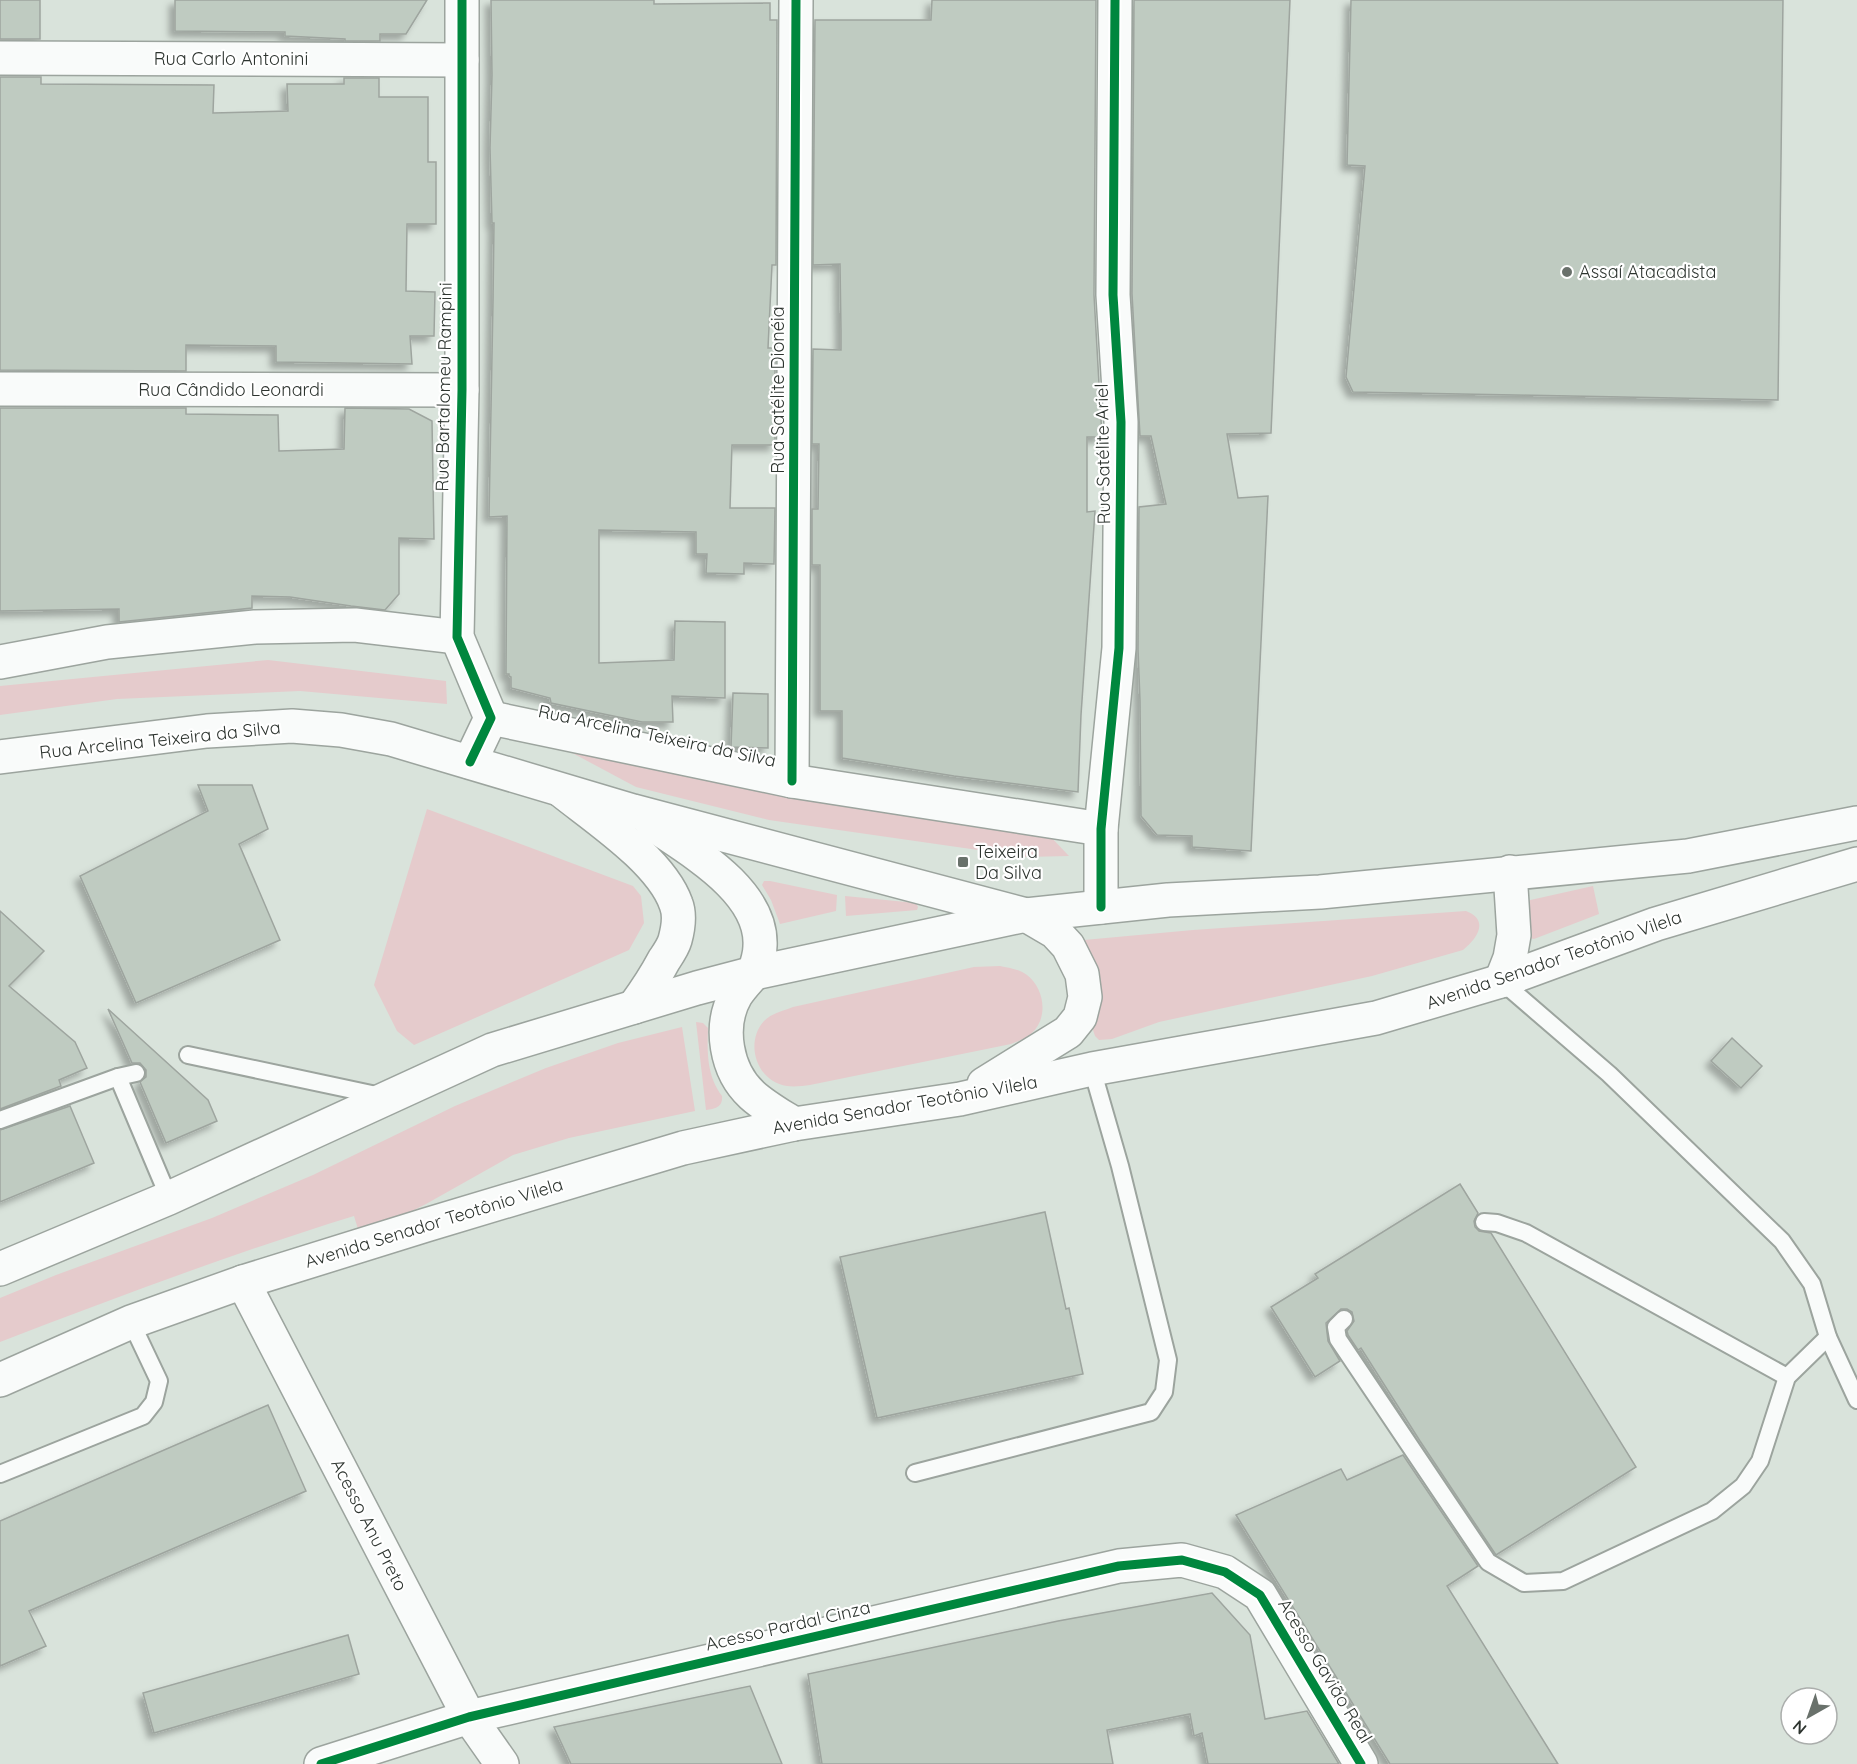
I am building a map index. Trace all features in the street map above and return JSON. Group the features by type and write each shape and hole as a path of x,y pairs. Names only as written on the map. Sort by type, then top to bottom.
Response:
{"street":[{"name":"Rua Bartalomeu Rampini","path":"462,0 462,390 457,637 491,718"},
{"name":"Rua Satélite Dionéia","path":"792,781 796,0"},
{"name":"Rua Satélite Ariel","path":"1101,907 1101,829 1119,648 1121,422 1113,295 1115,0"},
{"name":"Rua Carlo Antonini","path":"0,58 462,60"},
{"name":"Rua Cândido Leonardi","path":"0,389 462,390"},
{"path":"0,662 107,642 255,627 355,625 457,637"},
{"name":"Rua Arcelina Teixeira da Silva","path":"491,718 792,781 1101,829"},
{"path":"470,762 491,718"},
{"name":"Rua Arcelina Teixeira da Silva","path":"0,757 207,731 292,726 341,730 391,739 633,811 1026,915"},
{"path":"562,791 644,858 677,904 679,917 675,941 653,981 634,1007"},
{"name":"Rua Arcelina Teixeira da Silva","path":"633,811 728,880 752,910 760,943 759,958 754,973"},
{"path":"0,1269 169,1198 492,1050 754,973 1026,915 1168,900 1320,892 1688,855 1857,823"},
{"name":"Avenida Senador Teotônio Vilela","path":"0,1380 131,1322 243,1282 682,1148 794,1124 960,1099 1092,1069 1376,1018 1501,981 1656,924 1857,864"},
{"path":"1501,981 1510,957 1514,935 1510,872"},
{"path":"960,1099 1068,1032 1080,1017 1085,997 1082,974 1068,946 1055,932 1026,915"},
{"path":"754,973 736,995 730,1008 727,1044 731,1065 750,1093 761,1103 794,1124"},
{"name":"Acesso Anu Preto","path":"243,1282 469,1718 502,1764"},
{"name":"Acesso Pardal Cinza","path":"321,1764 469,1718 1119,1566 1182,1560 1225,1572 1260,1595"},
{"name":"Acesso Gavião Real","path":"1260,1595 1361,1764"}],"lane":[{"path":"1501,981 1609,1074 1782,1241 1812,1284 1828,1337 1857,1400"},
{"path":"188,1055 387,1098"},
{"path":"915,1473 1151,1412 1164,1392 1168,1360 1120,1166 1092,1069"},
{"path":"0,1120 118,1077 136,1073"},
{"path":"118,1077 169,1198"},
{"path":"1484,1222 1497,1223 1526,1233 1787,1377"},
{"path":"1344,1320 1336,1327 1338,1339 1488,1562 1524,1583 1563,1581 1712,1511 1743,1486 1760,1461 1787,1377 1828,1337"},
{"path":"0,1474 143,1416 154,1402 159,1381 131,1322"}],"shaded area":[{"path":"268,660 446,681 447,704 300,691 117,699 0,715 0,686"},
{"path":"548,740 1048,834 1069,856 1026,857 769,820 636,787"},
{"path":"427,809 633,886 641,896 644,923 629,950 414,1045 397,1031 374,985"},
{"path":"764,881 837,895 836,911 780,924 771,900 762,885"},
{"path":"1593,886 1599,914 1534,939 1530,938 1526,901"},
{"path":"845,896 916,903 918,907 917,910 846,916"},
{"path":"1466,911 1478,919 1479,930 1473,941 1463,950 1372,976 1159,1022 1112,1039 1099,1040 1093,1030 1096,1016 1084,940"},
{"path":"1000,966 1027,975 1041,995 1041,1019 1037,1026 1027,1037 1011,1044 798,1086 777,1083 761,1069 757,1060 755,1040 758,1030 764,1021 778,1012 974,967"},
{"path":"696,1022 703,1023 708,1028 708,1055 711,1072 722,1096 720,1105 709,1110 706,1110"},
{"path":"682,1027 695,1111 569,1138 513,1155 408,1213 358,1229 354,1216 176,1276 0,1342 0,1298 212,1218 313,1175 455,1106 546,1068 618,1043"}],"building":[{"path":"0,0 40,0 40,39 0,39"},
{"path":"175,0 427,0 406,34 380,34 380,41 345,41 345,39 285,36 285,32 175,31"},
{"path":"491,0 654,0 654,4 770,3 770,20 777,20 776,265 772,265 768,348 775,348 775,445 732,445 730,508 775,508 774,564 744,563 744,574 706,573 707,554 696,554 696,532 599,530 599,663 674,660 675,621 725,622 725,698 672,696 673,722 642,722 551,703 550,698 511,688 511,677 506,674 507,516 489,517 494,223 492,223 490,148"},
{"path":"932,0 1096,0 1094,295 1102,437 1087,437 1087,512 1095,511 1078,792 954,776 842,758 842,711 820,711 820,565 812,565 812,509 818,509 819,444 812,444 813,349 841,350 841,330 840,264 813,265 815,20 931,20"},
{"path":"1134,0 1290,0 1271,433 1227,434 1238,498 1268,496 1251,851 1192,847 1192,836 1157,835 1141,816 1138,649 1139,507 1166,504 1151,436 1140,436 1132,294"},
{"name":"Assaí Atacadista","path":"1351,0 1783,0 1778,400 1353,392 1346,377 1365,166 1347,165"},
{"path":"0,77 41,77 41,84 214,85 213,113 288,111 287,84 344,84 344,78 379,78 379,97 428,97 428,162 436,162 436,224 407,224 406,291 435,292 434,336 410,336 412,364 276,362 276,346 186,345 186,371 0,370"},
{"path":"0,408 186,408 186,414 278,415 279,451 344,449 345,408 409,409 432,421 434,539 399,538 399,594 385,610 290,597 252,596 252,608 119,622 119,609 0,611"},
{"path":"733,693 768,694 768,748 731,747"},
{"path":"198,785 252,785 268,829 239,844 280,940 136,1003 80,876 208,811"},
{"path":"0,911 44,951 9,986 75,1042 87,1068 59,1080 61,1086 0,1109"},
{"path":"108,1009 208,1100 217,1121 166,1143 140,1082 146,1077 146,1070 140,1063 132,1063"},
{"path":"1732,1038 1762,1066 1741,1088 1711,1061"},
{"path":"70,1106 94,1163 0,1202 0,1130"},
{"path":"1460,1184 1478,1213 1474,1221 1475,1227 1479,1231 1491,1233 1636,1467 1496,1555 1361,1348 1358,1350 1348,1335 1347,1331 1354,1321 1352,1312 1341,1309 1326,1323 1328,1341 1340,1361 1315,1377 1271,1307 1318,1278 1315,1274"},
{"path":"1045,1212 1083,1374 877,1418 840,1257"},
{"path":"268,1405 306,1491 29,1611 46,1646 0,1666 0,1521"},
{"path":"1403,1455 1478,1566 1447,1586 1558,1764 1390,1764 1236,1515 1341,1469 1347,1480"},
{"path":"1212,1593 1250,1635 1265,1719 1307,1711 1339,1764 1208,1764 1202,1733 1194,1736 1190,1714 1107,1730 1113,1764 822,1764 808,1674 1058,1621"},
{"path":"348,1635 359,1674 154,1733 143,1693"},
{"path":"750,1686 782,1764 571,1764 554,1727"}],"cycle path":[{"path":"462,0 462,390 457,637 491,718 470,762"},
{"path":"792,781 796,0"},
{"path":"1101,907 1101,829 1119,648 1121,422 1113,295 1115,0"},
{"path":"321,1764 469,1717 1119,1566 1182,1560 1225,1572 1260,1595 1361,1764"}],"place":[{"name":"Assaí Atacadista","path":"1567,272"},
{"name":"Teixeira Da Silva","path":"963,862"}]}
